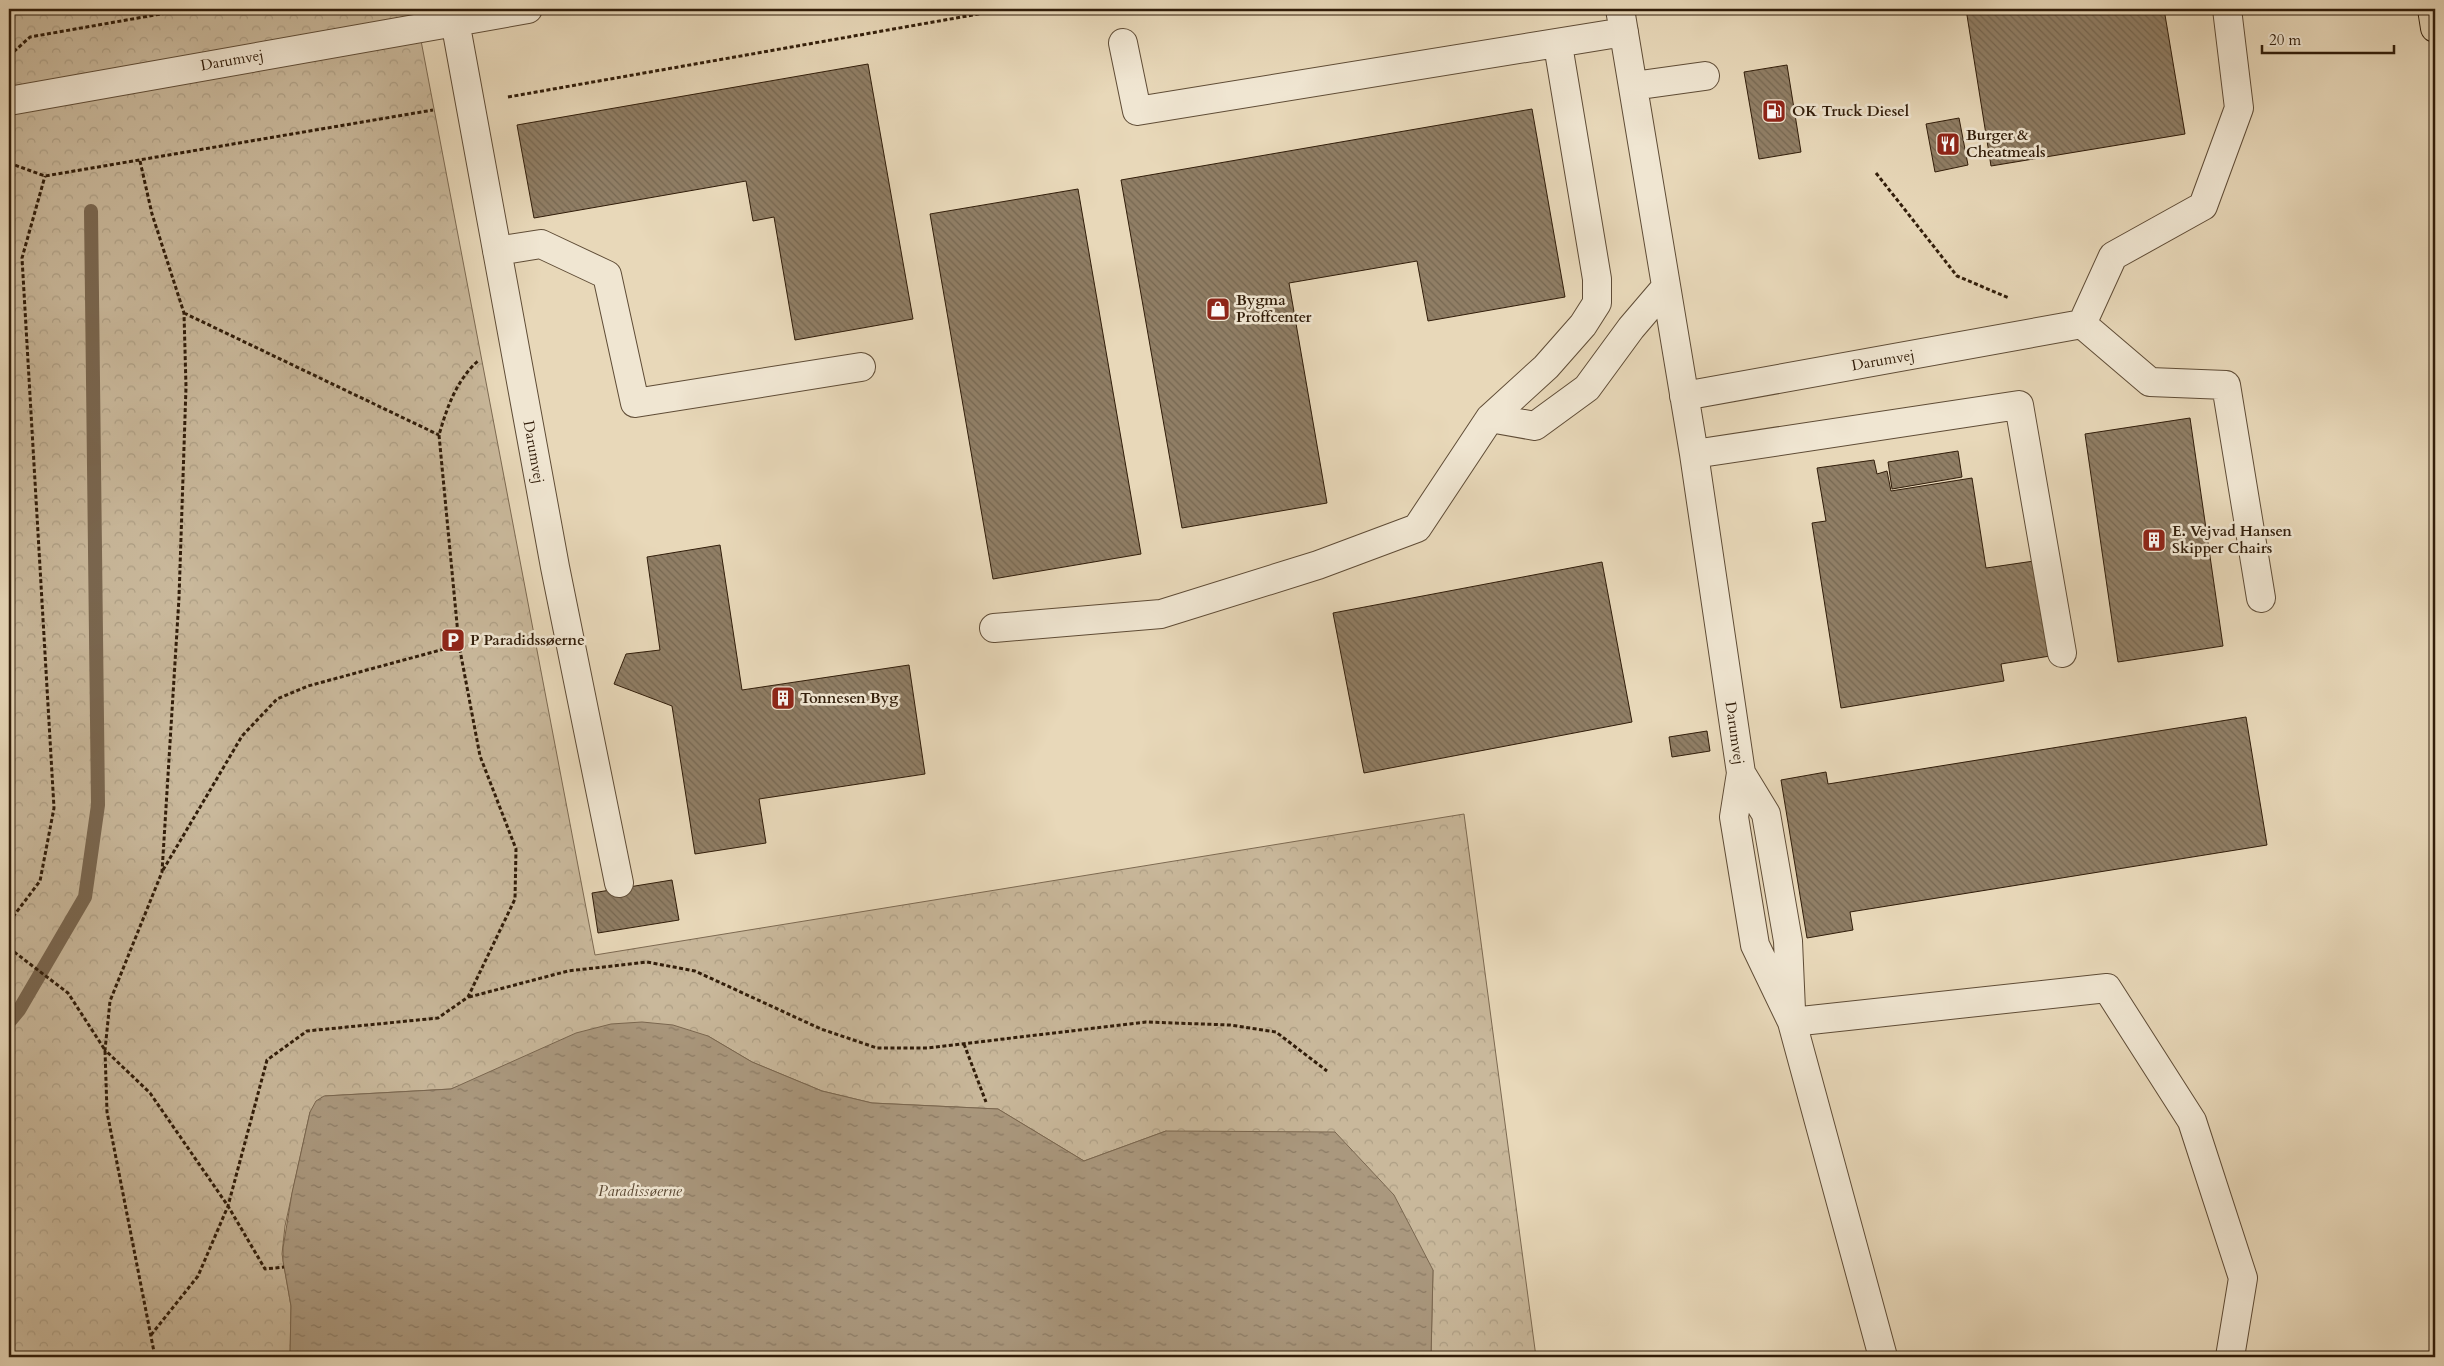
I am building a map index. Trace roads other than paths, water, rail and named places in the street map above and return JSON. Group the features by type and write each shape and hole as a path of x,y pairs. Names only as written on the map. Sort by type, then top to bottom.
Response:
{"main road":[{"path":"2432,9 2435,28"}],"street":[{"name":"Darumvej","path":"9,101 528,9"},
{"path":"2228,9 2239,108 2204,206 2113,256 2082,324 2150,382 2226,385 2262,598"},
{"name":"Darumvej","path":"1622,20 1694,454 1741,773 1734,817 1755,945 1792,1022 1883,1357"},
{"path":"1123,43 1137,111 1558,45 1622,20"},
{"name":"Darumvej","path":"456,21 555,567 619,883"},
{"path":"994,628 1161,614 1318,565 1417,528 1490,418 1546,367 1583,325 1597,303 1597,279 1558,45"},
{"path":"1633,86 1705,76"},
{"path":"497,251 542,244 607,275 635,403 862,367"},
{"path":"1490,418 1535,426 1587,388 1631,328 1666,287"},
{"name":"Darumvej","path":"1684,396 2082,324"},
{"path":"1694,454 2019,405 2062,654"},
{"path":"1792,1022 2107,988 2192,1121 2195,1130 2243,1278 2230,1357"}],"water":[{"name":"Paradissøerne","path":"642,1022 673,1025 708,1036 752,1062 822,1091 872,1103 998,1109 1084,1161 1166,1131 1335,1132 1394,1195 1433,1270 1431,1357 290,1357 291,1306 283,1261 283,1248 292,1193 310,1112 316,1101 324,1096 451,1089 576,1033 611,1024"}],"waterway":[{"path":"9,1022 19,1010 85,897 98,805 91,211"}],"place":[{"name":"OK Truck Diesel","path":"1774,111"},
{"name":"Burger & Cheatmeals","path":"1948,144"},
{"name":"Bygma Proffcenter","path":"1218,309"},
{"name":"E. Vejvad Hansen Skipper Chairs","path":"2154,540"},
{"name":"P Paradidssøerne","path":"453,640"},
{"name":"Tonnesen Byg","path":"783,698"}]}
